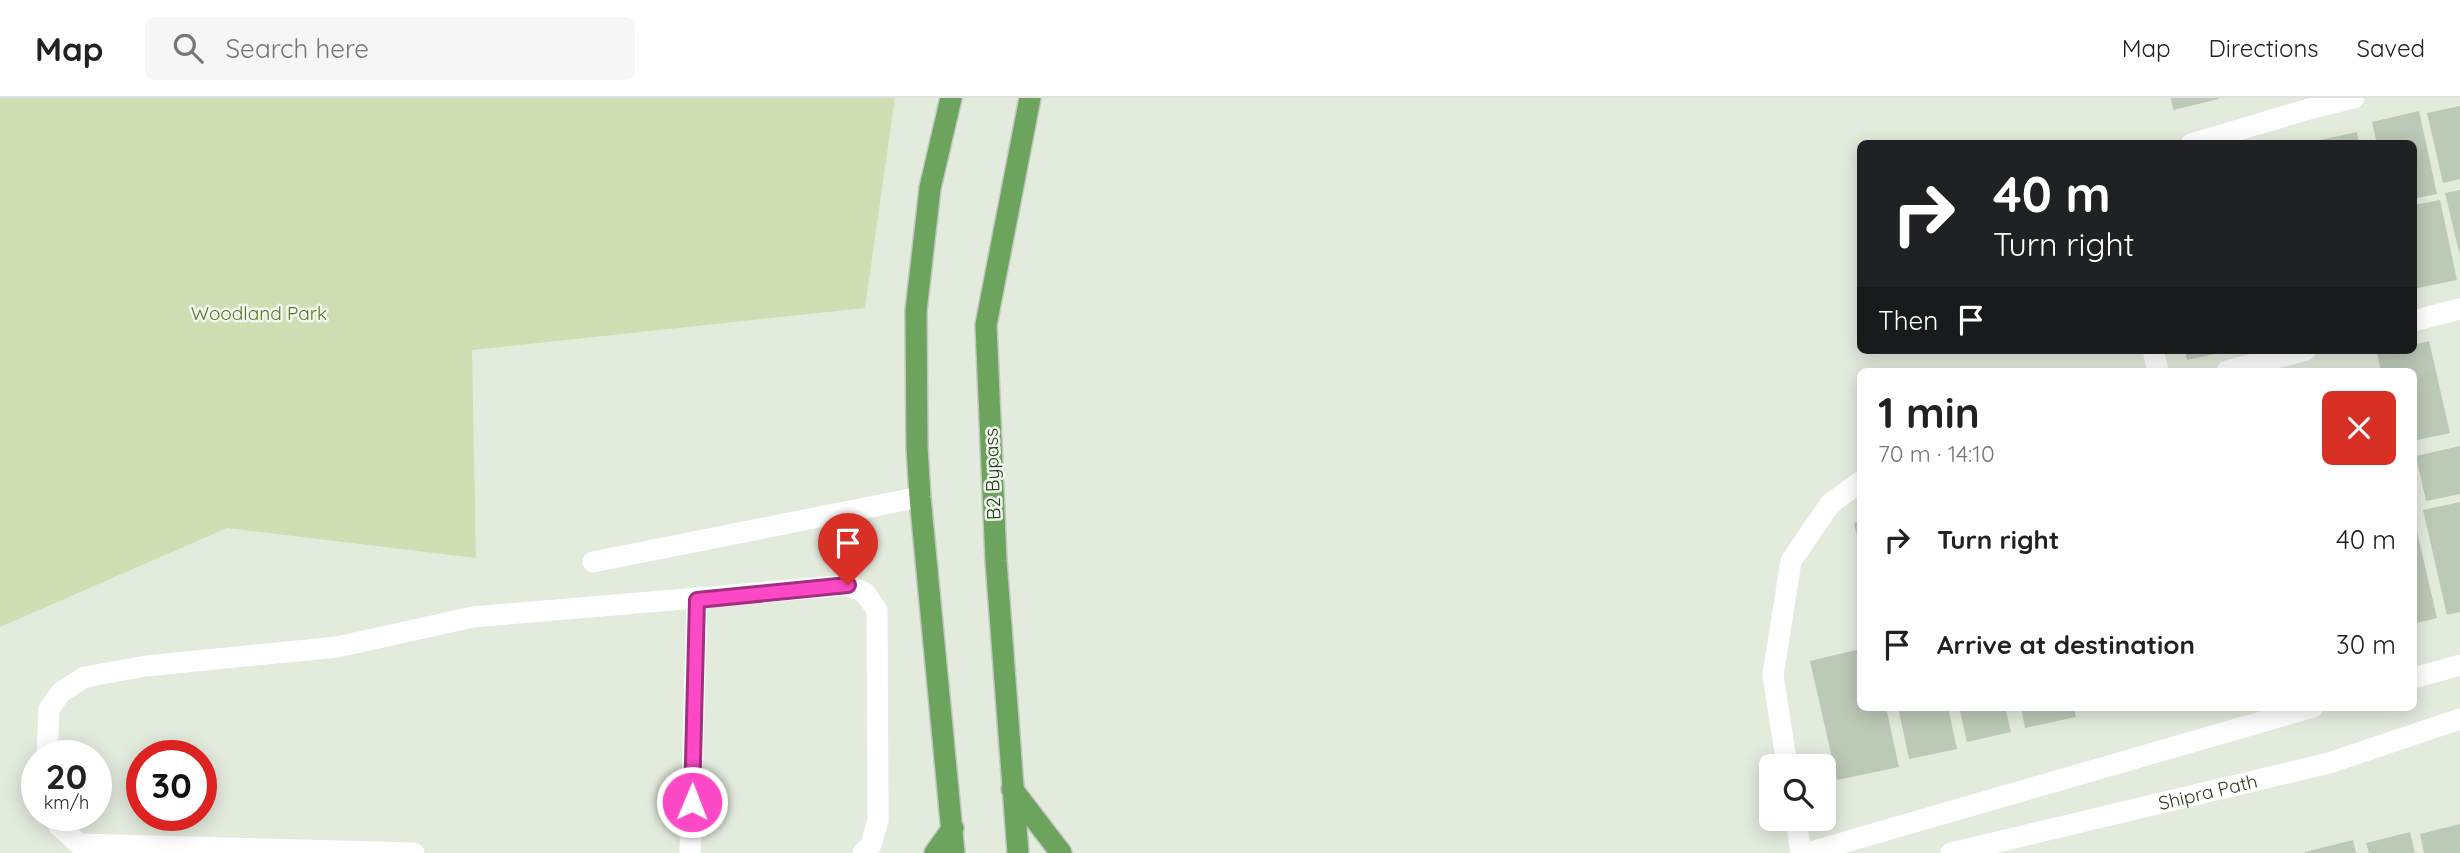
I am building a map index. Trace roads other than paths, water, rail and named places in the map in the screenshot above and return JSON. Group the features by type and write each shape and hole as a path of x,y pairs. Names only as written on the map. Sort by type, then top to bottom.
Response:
{"main road":[{"path":"951,98 930,188 916,311 920,497 954,853"},
{"name":"B2 Bypass","path":"1018,853 996,561 986,325 1030,98"},
{"path":"1012,789 1061,853"},
{"path":"935,853 953,828"}],"street":[{"path":"2205,140 2354,98"},
{"path":"2417,321 2458,316"},
{"path":"2238,368 2291,354"},
{"path":"1785,754 1773,675 1791,561 1830,503 1857,484"},
{"path":"593,562 920,497"},
{"path":"48,740 49,709 61,692 85,677 146,666 337,647 473,617 697,600 848,585 865,593 877,610 878,820 871,845 863,853"},
{"path":"690,853 697,600"},
{"path":"2417,677 2460,665"},
{"path":"1807,853 2298,711"},
{"name":"Shipra Path","path":"1951,853 2329,763 2460,719"},
{"path":"65,831 79,844 424,853"},
{"path":"1798,831 1801,853"}],"park label":[{"name":"Woodland Park","path":"259,313"}]}
